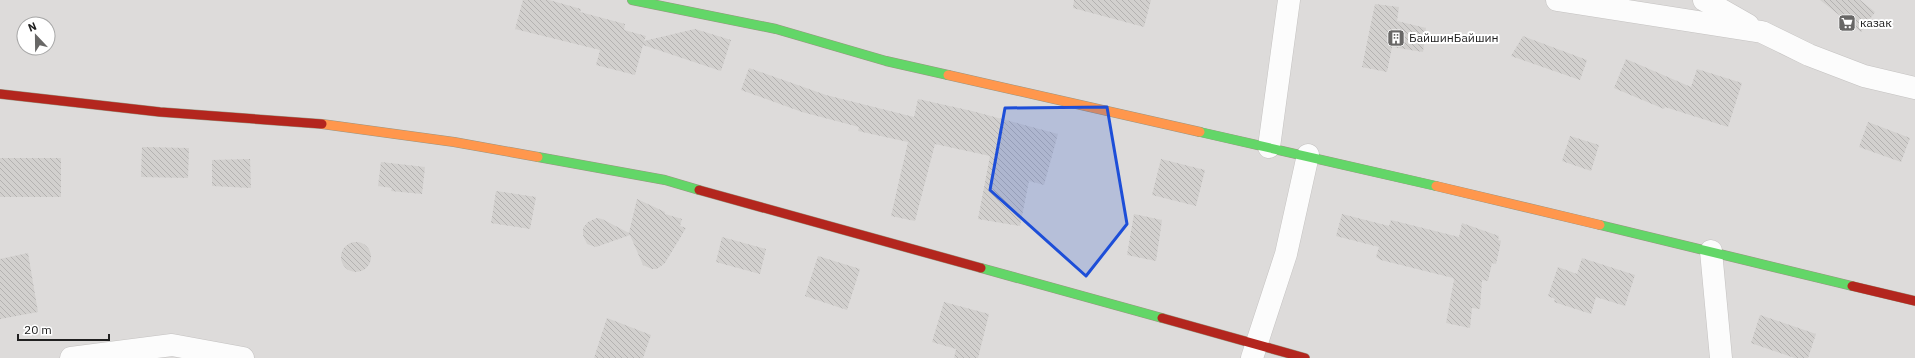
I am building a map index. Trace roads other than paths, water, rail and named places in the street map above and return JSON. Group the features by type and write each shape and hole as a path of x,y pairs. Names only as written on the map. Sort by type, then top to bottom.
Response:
{"street":[{"path":"632,0 776,29 886,61 1308,155 1711,251 1915,302"},
{"path":"1269,147 1289,0"},
{"path":"1557,0 1762,32"},
{"path":"1704,0 1762,32 1809,55 1864,76 1915,88"},
{"path":"0,94 160,112 310,122 454,142 665,180 1255,352 1305,358"},
{"path":"1255,352 1286,254 1308,155"},
{"path":"1711,251 1721,358"},
{"path":"71,358 172,345 243,358"}],"place":[{"name":"казак","path":"1847,23"},
{"name":"БайшинБайшин","path":"1396,38"}]}
